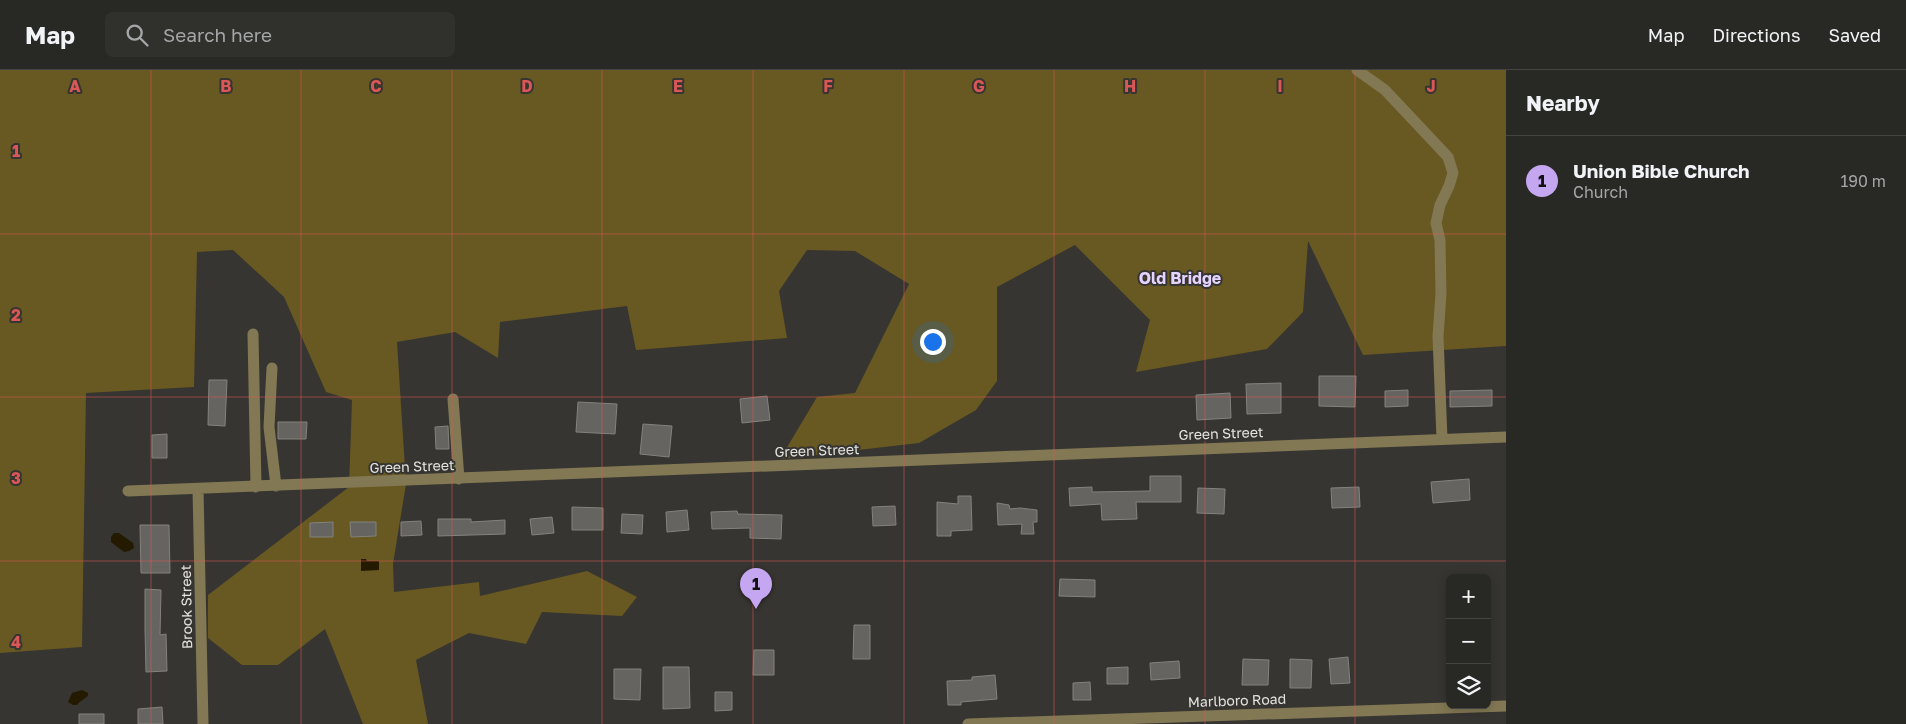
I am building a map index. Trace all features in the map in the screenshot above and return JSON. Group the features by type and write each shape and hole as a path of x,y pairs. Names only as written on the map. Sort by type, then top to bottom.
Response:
{"street":[{"path":"1357,70 1385,90 1448,157 1453,173 1440,205 1436,223 1440,240 1438,336 1442,439"},
{"path":"253,334 256,487"},
{"path":"272,368 269,427 276,486"},
{"path":"453,399 459,479"},
{"name":"Green Street","path":"128,491 1506,437"},
{"name":"Brook Street","path":"198,489 203,724"},
{"name":"Marlboro Road","path":"968,724 1506,706"}],"shaded area":[{"path":"0,70 1506,70 1506,346 1363,355 1308,241 1303,312 1267,349 1136,372 1150,320 1075,245 997,287 997,381 976,410 919,443 780,459 817,397 855,393 909,284 855,251 807,250 779,291 787,338 636,350 627,306 500,322 498,358 455,332 397,342 406,484 393,564 394,592 479,582 480,596 587,571 637,597 622,616 542,612 526,644 469,633 416,660 428,724 363,724 325,629 278,665 242,665 208,638 208,595 349,487 352,400 326,392 284,297 233,250 197,252 194,387 86,393 82,647 0,653"},
{"path":"114,533 119,533 133,543 134,548 124,552 111,542 111,537"},
{"path":"361,559 379,561 379,570 361,571"},
{"path":"82,690 88,693 88,696 77,705 68,702 72,693"}],"building":[{"path":"1319,376 1356,376 1355,407 1319,406"},
{"path":"209,380 227,380 225,426 208,425"},
{"path":"1281,383 1281,413 1247,414 1246,384"},
{"path":"1408,390 1408,406 1385,407 1385,391"},
{"path":"1492,390 1492,406 1450,407 1450,391"},
{"path":"1230,393 1231,418 1197,420 1196,395"},
{"path":"767,396 770,420 742,423 740,399"},
{"path":"578,402 617,404 615,434 576,432"},
{"path":"278,422 307,422 306,439 278,439"},
{"path":"643,424 672,426 669,457 640,454"},
{"path":"448,426 449,449 436,449 435,427"},
{"path":"167,434 167,458 152,458 152,435"},
{"path":"1150,476 1181,476 1181,502 1136,502 1137,519 1102,520 1101,504 1070,506 1069,488 1092,487 1092,492 1150,491"},
{"path":"1469,479 1470,500 1433,503 1431,482"},
{"path":"1359,487 1360,507 1332,508 1331,488"},
{"path":"1198,488 1225,489 1224,514 1197,513"},
{"path":"958,496 971,496 972,530 951,531 951,536 937,536 937,502 958,504"},
{"path":"997,503 1009,505 1010,509 1037,510 1037,522 1033,522 1034,534 1021,534 1022,524 998,525"},
{"path":"895,506 896,525 873,526 872,507"},
{"path":"572,507 603,508 603,530 572,530"},
{"path":"687,510 689,530 667,532 666,512"},
{"path":"737,511 738,514 782,515 781,539 750,538 750,528 712,529 711,512"},
{"path":"622,514 643,515 642,534 621,533"},
{"path":"552,517 554,533 532,535 530,519"},
{"path":"438,519 471,519 471,522 505,520 505,534 438,536"},
{"path":"421,521 422,535 401,536 401,522"},
{"path":"333,522 333,537 310,537 310,523"},
{"path":"350,522 376,522 376,536 351,537"},
{"path":"140,525 169,525 170,573 141,573"},
{"path":"1060,579 1095,580 1095,597 1059,596"},
{"path":"145,589 161,590 160,635 166,634 167,671 146,672"},
{"path":"854,625 870,625 870,659 853,659"},
{"path":"754,650 774,650 774,675 753,675"},
{"path":"1348,657 1350,683 1331,684 1329,659"},
{"path":"1243,659 1269,660 1268,685 1242,685"},
{"path":"1290,659 1312,660 1311,688 1290,688"},
{"path":"1179,661 1180,678 1151,680 1150,663"},
{"path":"663,667 689,667 690,708 663,709"},
{"path":"1128,667 1128,684 1107,684 1107,668"},
{"path":"614,669 641,669 640,700 614,699"},
{"path":"995,675 997,699 961,702 961,705 948,705 947,681 972,680 972,677"},
{"path":"1090,682 1091,700 1073,700 1073,683"},
{"path":"715,692 732,692 732,710 715,711"},
{"path":"162,707 163,724 138,724 138,709"},
{"path":"79,714 104,714 104,724 79,724"}],"place":[{"name":"Union Bible Church","path":"756,609"}],"district":[{"name":"Old Bridge","path":"1180,278"}]}
